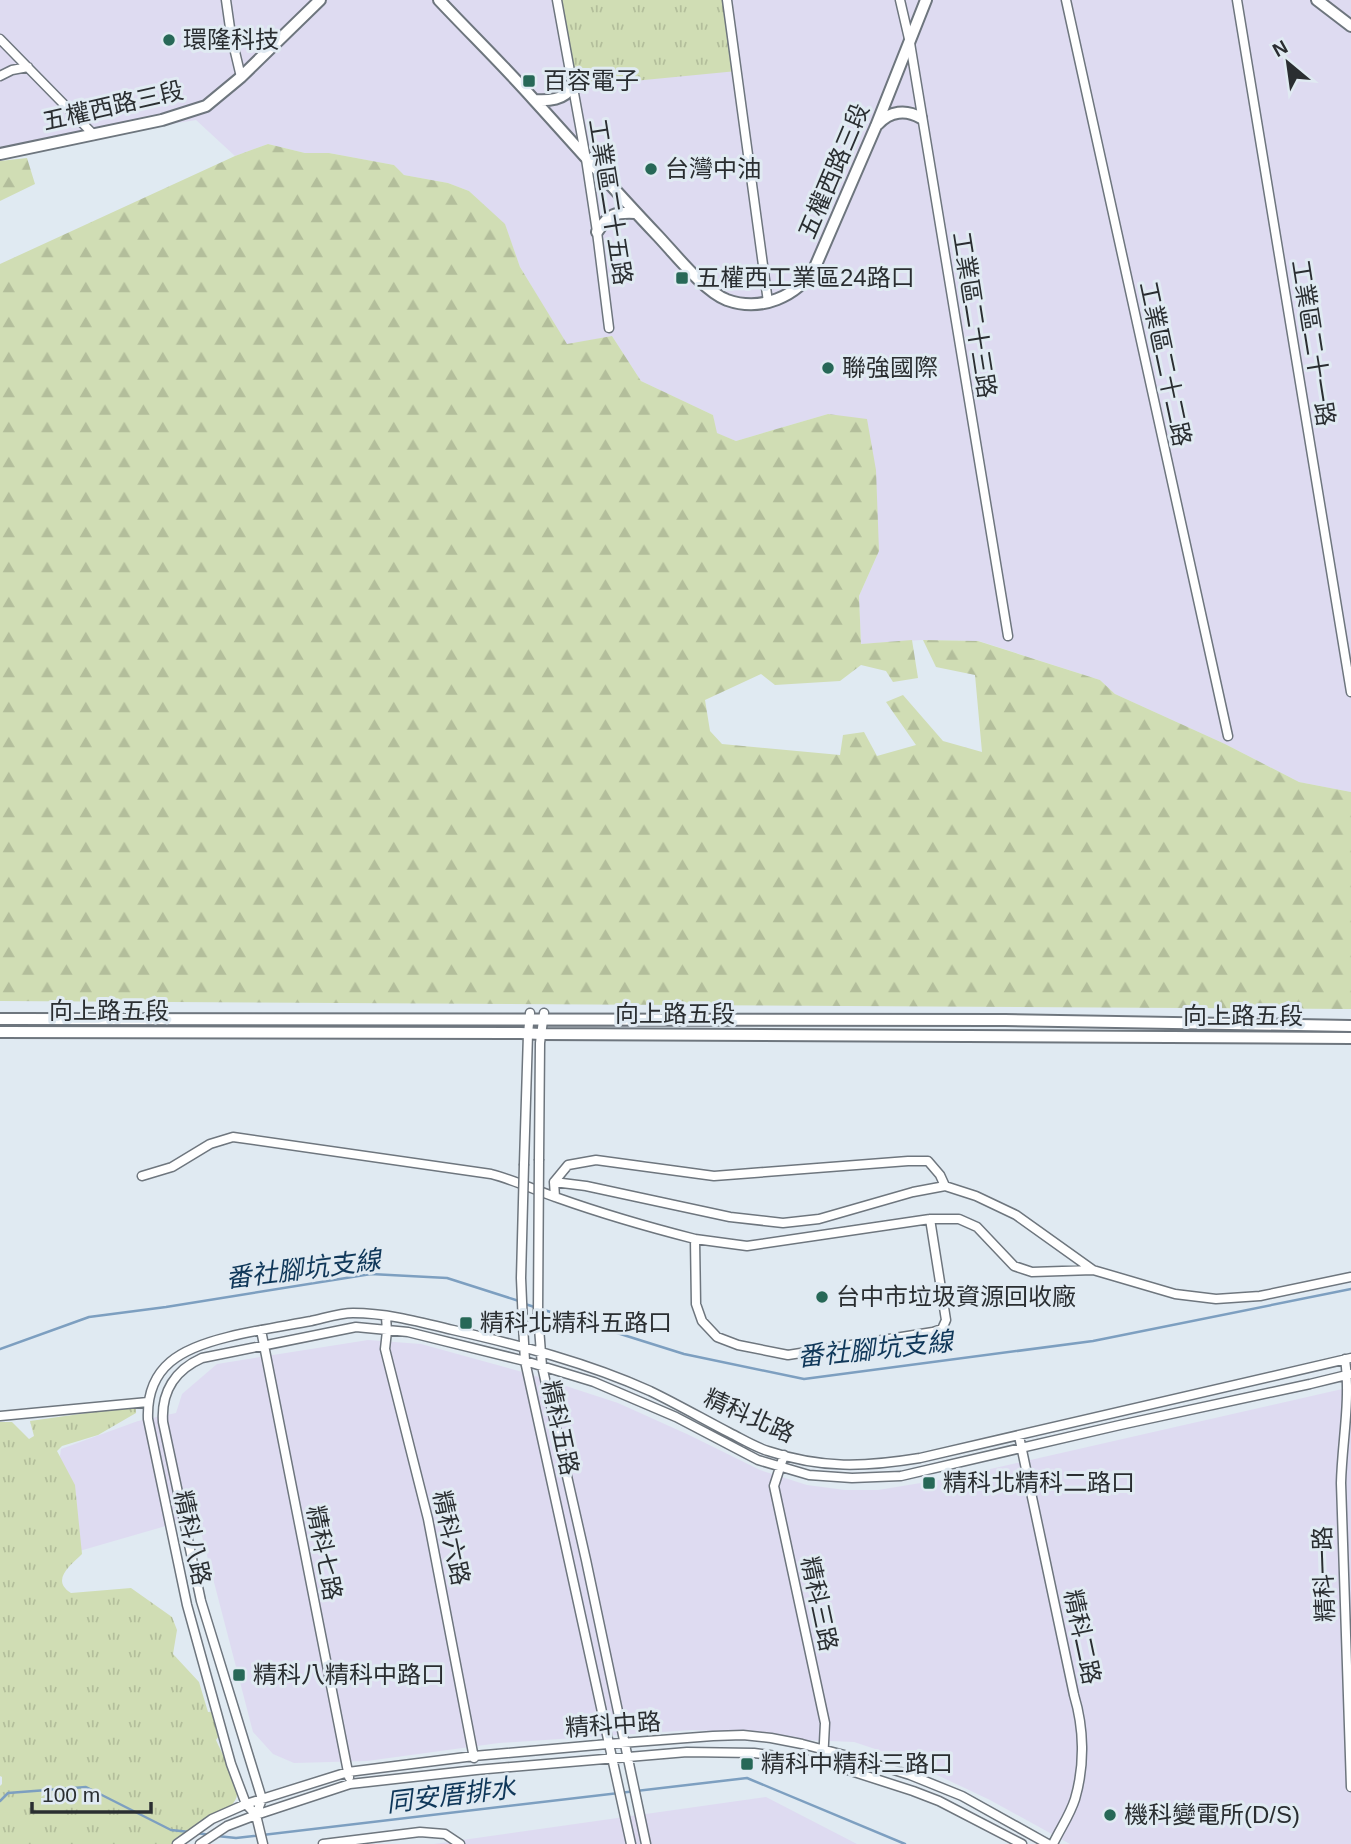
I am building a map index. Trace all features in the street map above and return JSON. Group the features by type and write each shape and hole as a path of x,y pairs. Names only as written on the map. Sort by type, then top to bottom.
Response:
{"main road":[{"name":"五權西路三段","path":"0,154 162,120 198,109 213,101 241,77 320,0"},
{"name":"五權西路三段","path":"439,0 710,291 728,300 752,304 778,299 794,290 810,275 876,126 926,0"},
{"path":"1317,0 1351,26"},
{"path":"534,100 555,99 563,96 572,87"},
{"path":"876,126 893,113 904,112 921,118"},
{"path":"597,232 609,217 635,213"},
{"name":"向上路五段","path":"0,1019 530,1016 1351,1026"},
{"name":"向上路五段","path":"0,1032 1351,1038"}],"street":[{"path":"226,0 241,77"},
{"name":"工業區二十五路","path":"557,0 586,159 609,328"},
{"path":"727,0 768,302"},
{"name":"工業區二十三路","path":"900,0 1008,636"},
{"name":"工業區二十二路","path":"1066,0 1227,736"},
{"name":"工業區二十一路","path":"1237,0 1351,692"},
{"path":"0,39 94,135"},
{"path":"0,76 28,67"},
{"name":"精科五路","path":"530,1016 521,1278 523,1347 631,1844"},
{"name":"精科五路","path":"544,1017 540,1034 538,1315 542,1366 646,1844"},
{"path":"142,1176 172,1167 210,1144 233,1137 491,1174 622,1220 695,1239 747,1246 930,1219 959,1219 976,1227 1014,1266 1032,1272 1093,1270 1175,1294 1216,1299 1260,1296 1351,1277"},
{"path":"555,1198 554,1182 568,1165 596,1160 714,1176 928,1161 945,1186"},
{"path":"554,1182 586,1186 730,1217 783,1223 819,1219 913,1192 945,1186 976,1196 1016,1215 1093,1270"},
{"path":"695,1239 696,1304 706,1327 717,1337 738,1345 788,1355 942,1329 946,1320 930,1219"},
{"name":"精科北路","path":"261,1330 352,1313 409,1320 523,1347 604,1373 647,1390 766,1451 812,1463 839,1466 920,1458 1348,1359"},
{"name":"精科六路","path":"386,1317 385,1349 428,1518 476,1770"},
{"name":"精科北路","path":"264,1345 356,1327 408,1332 525,1361 618,1391 676,1417 746,1455 780,1467 809,1475 878,1478 901,1476 1350,1374"},
{"path":"0,1416 148,1402 161,1373 180,1354 204,1343 261,1330"},
{"name":"精科七路","path":"261,1330 350,1784"},
{"name":"精科八路","path":"262,1799 201,1601 162,1414 164,1398 171,1383 188,1366 202,1358 264,1345"},
{"name":"精科一路","path":"1348,1359 1350,1374 1347,1427 1340,1483 1351,1787"},
{"name":"精科八路","path":"148,1402 148,1419 187,1605 232,1764 246,1804 256,1815 263,1844"},
{"name":"精科二路","path":"1019,1436 1081,1717 1083,1738 1075,1799 1050,1844"},
{"name":"精科三路","path":"784,1455 774,1486 825,1723 823,1762"},
{"name":"精科中路","path":"177,1844 212,1819 246,1804 348,1772 474,1756 743,1735 825,1750 877,1764 937,1785 1050,1844"},
{"name":"精科中路","path":"201,1843 227,1826 350,1784 611,1757 687,1752 754,1753 823,1762 939,1801 1022,1844"},
{"path":"256,1815 262,1799"},
{"path":"323,1844 420,1832 445,1834 460,1844"}],"shaded area":[{"path":"0,0 1351,0 1351,792 1299,782 1225,744 1115,694 1100,680 979,641 922,640 861,644 859,596 879,551 828,414 736,441 716,433 713,415 641,381 612,336 567,345 520,267 505,225 469,191 448,183 404,175 394,165 329,153 305,153 268,144 235,156 196,120 0,152"},
{"path":"368,1340 421,1344 526,1373 618,1403 760,1470 807,1485 845,1490 878,1490 951,1478 1351,1387 1351,1844 1070,1844 990,1800 899,1757 854,1742 805,1740 755,1733 692,1730 499,1743 367,1761 294,1763 273,1754 253,1732 197,1517 69,1554 58,1470 61,1449 138,1421 176,1413 182,1394 217,1364"},
{"path":"766,1797 857,1844 434,1844"}],"green space":[{"path":"557,0 727,0 737,71 572,87"},
{"path":"268,144 305,153 329,153 394,165 404,175 448,183 469,191 505,224 520,267 567,344 612,336 641,381 713,415 717,433 736,441 828,414 867,419 876,470 879,551 859,596 861,644 912,640 918,678 893,682 886,671 861,665 840,681 775,685 761,674 705,700 710,731 722,744 840,755 843,735 864,732 877,756 916,745 886,702 903,695 943,741 982,752 975,675 936,667 923,640 978,641 1100,680 1115,694 1225,744 1299,782 1351,792 1351,1009 0,1001 0,264 235,156"},
{"path":"27,158 35,184 0,201 0,161"},
{"path":"136,1406 136,1413 98,1435 62,1446 57,1451 75,1485 82,1554 64,1573 62,1583 71,1593 131,1588 172,1617 177,1630 173,1654 199,1682 208,1712 219,1711 224,1729 216,1740 237,1789 236,1797 227,1809 178,1844 0,1844 0,1422 12,1422 29,1439 34,1436 30,1421"}],"waterway":[{"name":"番社腳坑支線","path":"0,1349 89,1317 371,1274 447,1278 519,1301"},
{"name":"番社腳坑支線","path":"525,1304 684,1354 804,1379 1093,1341 1351,1289"},
{"name":"同安厝排水","path":"217,1836 236,1838 747,1778 905,1844"},
{"name":"同安厝排水","path":"0,1801 8,1793 86,1787 171,1830 190,1832"},
{"name":"同安厝排水","path":"196,1833 211,1835"}],"place":[{"name":"環隆科技","path":"169,40"},
{"name":"百容電子","path":"529,81"},
{"name":"台灣中油","path":"651,169"},
{"name":"五權西工業區24路口","path":"682,278"},
{"name":"聯強國際","path":"828,368"},
{"name":"台中市垃圾資源回收廠","path":"822,1297"},
{"name":"精科北精科五路口","path":"466,1323"},
{"name":"精科北精科二路口","path":"929,1483"},
{"name":"精科八精科中路口","path":"239,1675"},
{"name":"精科中精科三路口","path":"747,1764"},
{"name":"機科變電所(D/S)","path":"1110,1815"}]}
